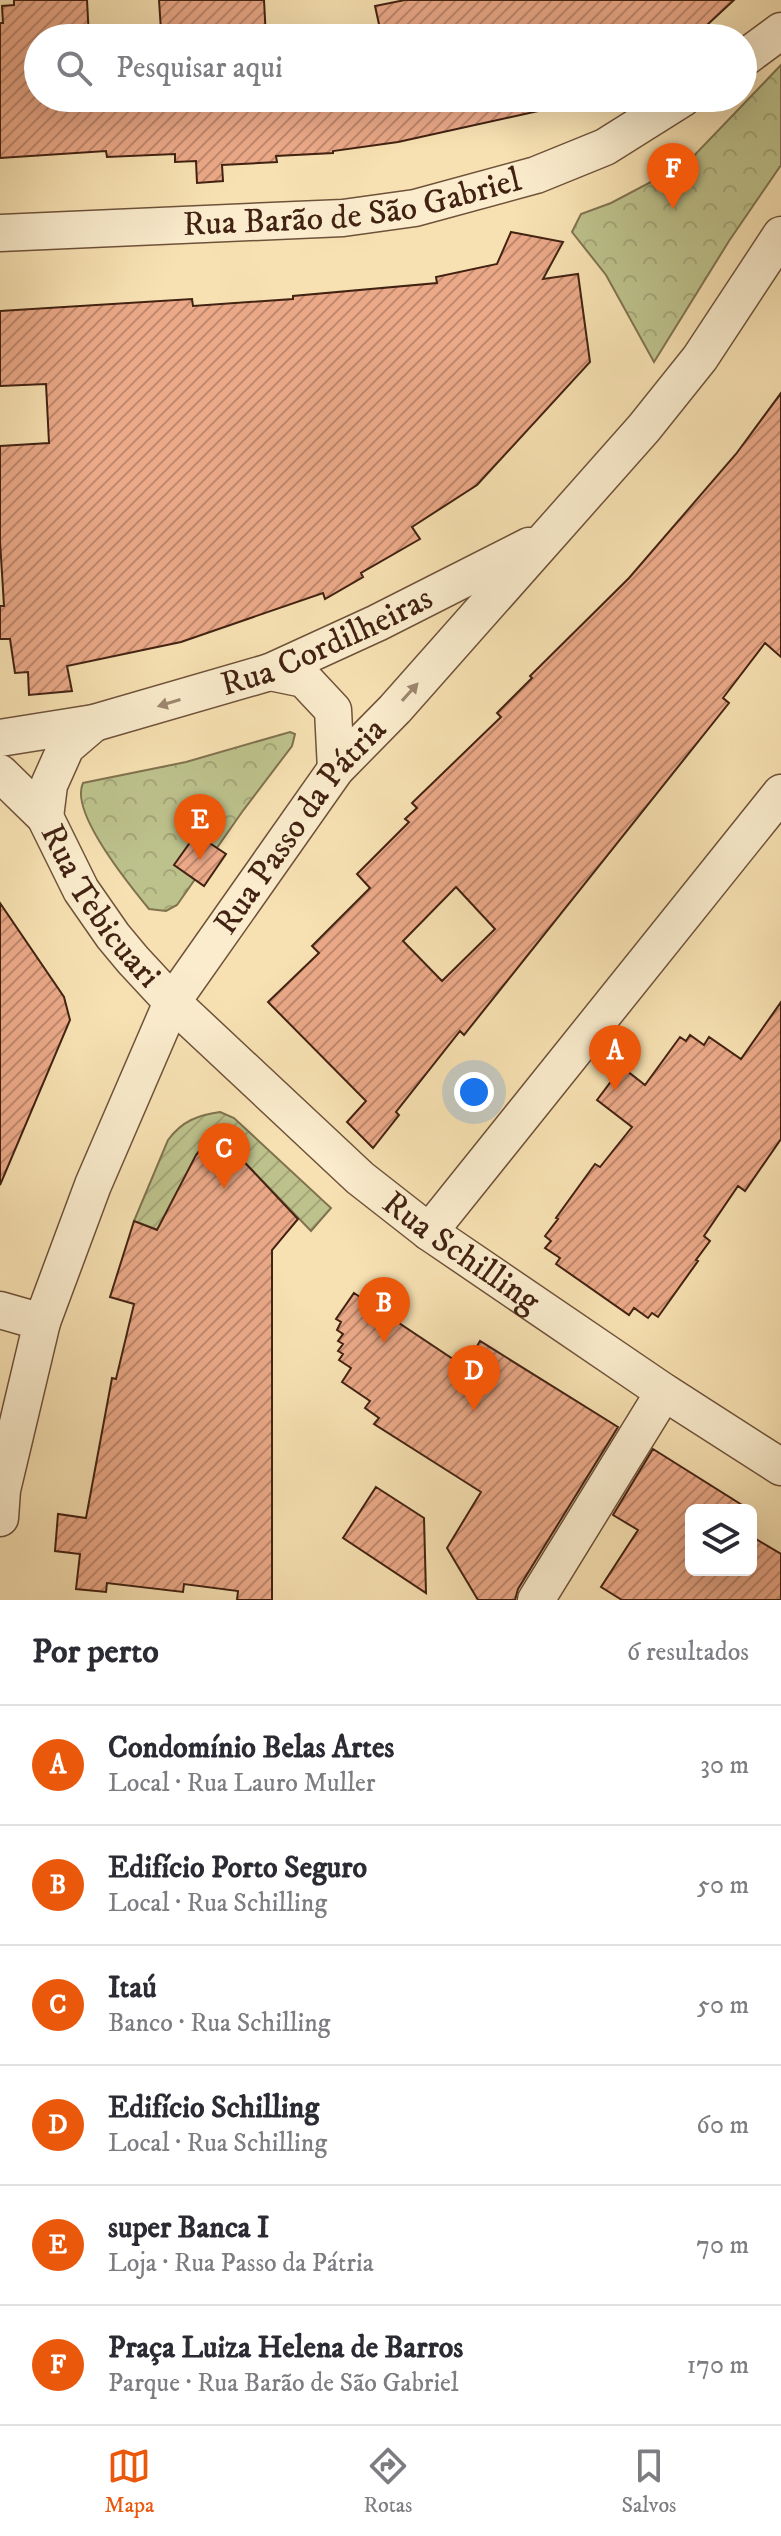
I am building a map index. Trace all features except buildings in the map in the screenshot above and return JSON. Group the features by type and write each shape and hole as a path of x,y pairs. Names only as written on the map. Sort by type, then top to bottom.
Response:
{"street":[{"path":"757,49 781,31"},
{"name":"Rua Barão de São Gabriel","path":"0,233 343,218 415,208 536,175 577,159 605,147 661,112"},
{"name":"Rua Passo da Pátria","path":"0,1518 2,1490 42,1322 93,1185 172,1002 336,769 395,709 644,428 700,358 781,235"},
{"name":"Rua Cordilheiras","path":"0,738 94,723 270,672 377,623 549,537"},
{"path":"270,672 304,679 333,710 336,769"},
{"name":"Rua Cordilheiras","path":"45,817 49,785 66,747 94,723"},
{"name":"Rua Tebicuari","path":"0,773 45,817 81,890 113,936 172,1002"},
{"path":"429,1232 781,793"},
{"name":"Rua Schilling","path":"172,1002 360,1178 429,1232 664,1392 781,1467"},
{"path":"0,1310 42,1322"},
{"path":"536,1600 664,1392"}],"green space":[{"path":"781,65 781,165 729,241 654,362 606,275 572,232 581,214 611,203 687,163 736,112 757,112 757,90"},
{"path":"290,732 295,734 292,746 177,905 166,911 149,909 116,867 93,830 81,796 83,783 186,762"},
{"path":"220,1112 234,1118 331,1208 311,1231 232,1149 219,1143 210,1144 198,1152 158,1230 134,1221 168,1140 191,1120"}],"place":[{"name":"Praça Luiza Helena de Barros","path":"673,209"},
{"name":"super Banca I","path":"200,860"},
{"name":"Condomínio Belas Artes","path":"615,1091"},
{"name":"Itaú","path":"224,1189"},
{"name":"Edifício Porto Seguro","path":"384,1343"},
{"name":"Edifício Schilling","path":"474,1411"}]}
